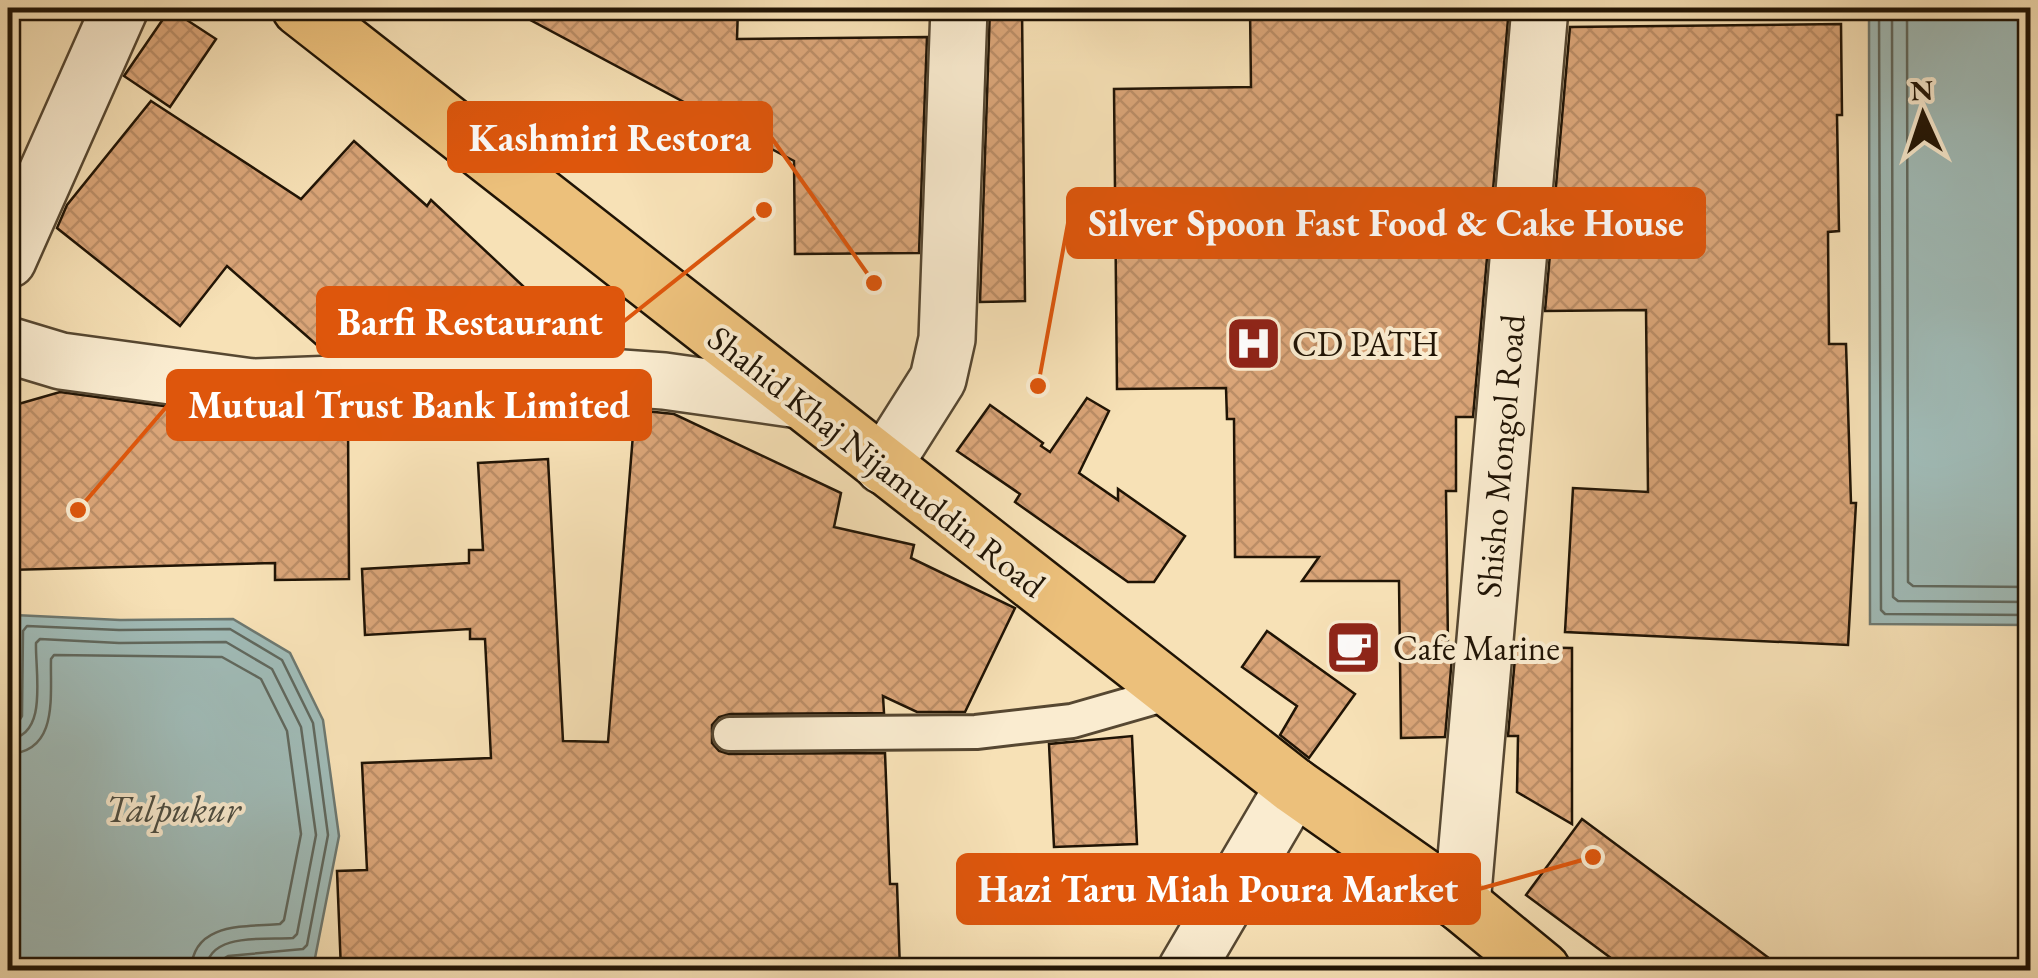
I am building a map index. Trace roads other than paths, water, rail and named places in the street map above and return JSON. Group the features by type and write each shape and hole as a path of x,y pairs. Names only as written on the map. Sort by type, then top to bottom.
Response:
{"main road":[{"name":"Shahid Khaj Nijamuddin Road","path":"300,8 1294,786 1462,904 1542,970"}],"street":[{"path":"8,260 120,8"},
{"path":"883,466 938,379 948,339 959,8"},
{"name":"Shisho Mongol Road","path":"1462,904 1540,8"},
{"path":"8,345 61,361 252,387 579,375 799,400"},
{"path":"1186,970 1294,786"}],"lane":[{"path":"730,734 976,732 1072,722 1173,692"}],"water":[{"path":"1869,8 2030,8 2030,625 1870,624"},
{"name":"Talpukur","path":"14,615 120,620 233,619 290,653 323,720 339,836 315,958 170,970 10,970"}],"place":[{"name":"Barfi Restaurant","path":"764,210"},
{"name":"Kashmiri Restora","path":"874,283"},
{"name":"CD PATH","path":"1253,343"},
{"name":"Silver Spoon Fast Food & Cake House","path":"1038,386"},
{"name":"Mutual Trust Bank Limited","path":"78,510"},
{"name":"Cafe Marine","path":"1354,647"},
{"name":"Hazi Taru Miah Poura Market","path":"1593,857"}]}
